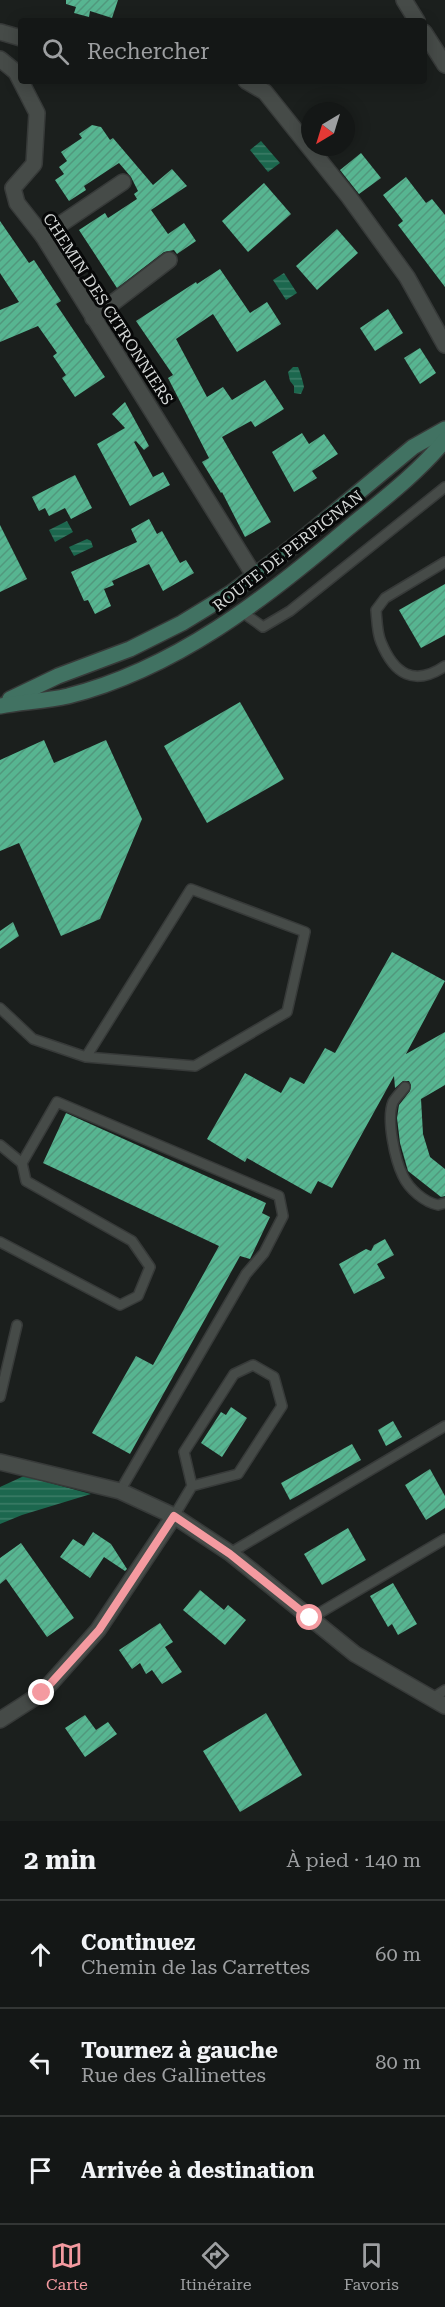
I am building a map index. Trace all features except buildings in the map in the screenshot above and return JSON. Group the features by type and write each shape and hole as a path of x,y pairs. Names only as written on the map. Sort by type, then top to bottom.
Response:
{"main road":[{"name":"ROUTE DE PERPIGNAN","path":"0,705 58,676 130,649 182,623 231,593 295,545 413,447 445,429"},
{"name":"ROUTE DE PERPIGNAN","path":"0,705 67,696 118,680 154,664 205,636 242,612 323,550 428,461 445,440"}],"street":[{"path":"404,0 415,18"},
{"path":"0,32 18,37"},
{"path":"427,37 445,65"},
{"name":"CHEMIN DES CITRONNIERS","path":"0,59 18,76"},
{"name":"CHEMIN DES CITRONNIERS","path":"22,84 37,113 34,164 6,192 43,237 254,574"},
{"path":"251,84 265,92 349,197 407,276 445,345"},
{"path":"43,237 123,182"},
{"path":"93,318 169,260"},
{"path":"0,1462 120,1491 174,1516 230,1554 355,1654 438,1702"},
{"path":"0,1720 42,1693 99,1630 174,1516"}],"lane":[{"path":"242,612 263,627 290,611 445,487"},
{"path":"445,562 385,598 376,610 380,641 395,667 412,677 431,676 445,666"},
{"path":"0,1008 33,1039 86,1057 195,1066 287,1012 305,932 191,889 86,1057"},
{"path":"405,1087 393,1103 391,1114 392,1140 403,1176 414,1191 426,1201 438,1205 445,1203"},
{"path":"22,1163 57,1102 279,1196 283,1216 264,1253 246,1274 120,1491"},
{"path":"0,1144 22,1163 26,1182 132,1241 150,1267 138,1296 120,1305 0,1242"},
{"path":"0,1396 17,1325"},
{"path":"174,1516 192,1486 184,1452 234,1374 254,1365 274,1377 282,1406 238,1474 192,1486"},
{"path":"230,1554 445,1426"},
{"path":"310,1618 445,1539"},
{"path":"438,1702 445,1690"}],"shaded area":[{"path":"261,141 280,163 268,172 250,150"},
{"path":"284,273 297,293 286,300 273,280"},
{"path":"293,367 298,367 304,387 301,394 294,393 294,386 290,381 288,372"},
{"path":"67,521 73,532 55,542 49,530"},
{"path":"87,539 91,541 93,547 74,556 69,547"},
{"path":"24,1476 91,1494 0,1524 0,1487"}],"route":[{"path":"42,1693 99,1630 174,1516 230,1554 310,1618"}]}
